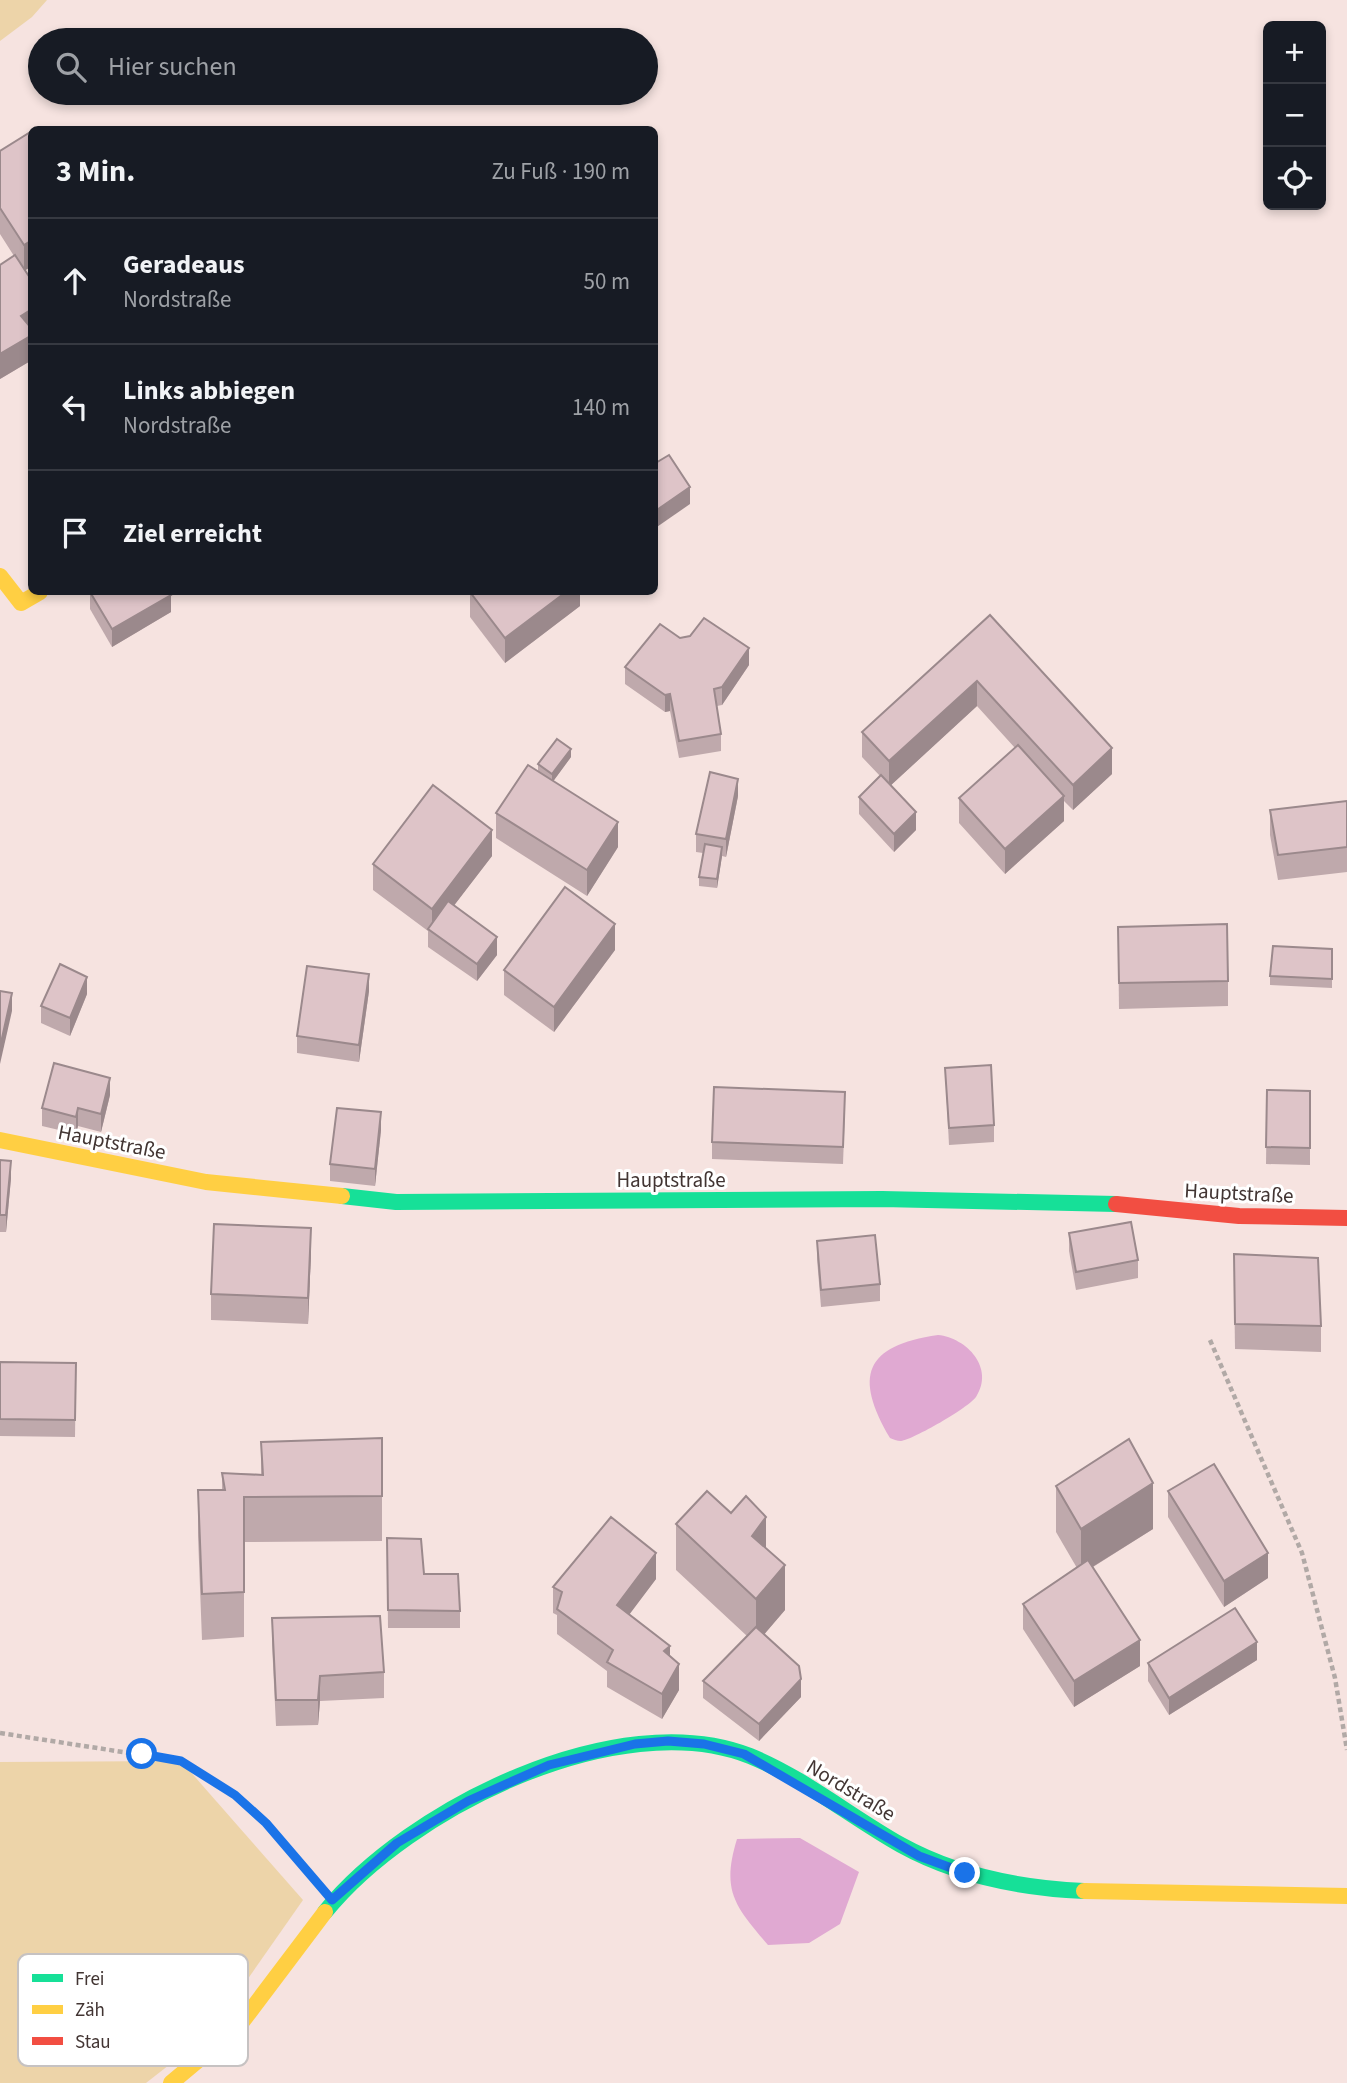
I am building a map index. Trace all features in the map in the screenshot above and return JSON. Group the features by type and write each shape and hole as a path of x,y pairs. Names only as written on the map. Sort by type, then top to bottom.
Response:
{"street":[{"path":"0,576 21,603 35,595"},
{"name":"Hauptstraße","path":"0,1140 206,1182 396,1202 882,1199 1132,1204 1166,1210 1260,1218 1347,1218"},
{"name":"Nordstraße","path":"248,2015 332,1900 397,1843 468,1801 549,1765 635,1744 668,1741 704,1744 744,1754 919,1856 965,1873 1022,1885 1123,1893 1347,1896"},
{"name":"Nordstraße","path":"171,2083 191,2066"}],"path":[{"path":"1210,1340 1302,1553 1335,1678 1347,1750"},
{"path":"0,1733 181,1761 235,1795 266,1823 332,1900"}],"shaded area":[{"path":"0,0 47,0 32,17 0,41"},
{"path":"938,1335 959,1342 975,1356 982,1376 976,1397 952,1415 917,1435 901,1441 890,1438 872,1397 870,1381 873,1367 881,1356 894,1347"},
{"path":"181,1761 303,1900 248,1979 248,1954 18,1954 18,2066 168,2066 146,2083 0,2083 0,1762"},
{"path":"800,1838 859,1872 840,1924 809,1943 768,1945 739,1908 734,1897 730,1872 737,1839"}],"building":[{"path":"28,134 28,242 24,245 0,208 0,151"},
{"path":"15,255 28,275 28,312 21,316 28,324 28,337 0,354 0,265"},
{"path":"669,455 690,487 658,509 658,462"},
{"path":"92,595 171,595 112,629"},
{"path":"472,595 562,595 505,638"},
{"path":"990,615 1112,748 1073,785 977,681 889,761 862,732"},
{"path":"704,618 749,648 722,687 714,689 721,734 679,741 670,694 665,695 625,667 660,624 680,638 690,636"},
{"path":"557,739 571,749 552,774 538,764"},
{"path":"1018,745 1064,796 1005,849 959,798"},
{"path":"528,765 618,822 587,870 496,813"},
{"path":"710,772 738,779 726,839 696,834"},
{"path":"881,775 916,812 894,834 859,797"},
{"path":"433,785 492,830 432,909 373,864"},
{"path":"1347,801 1347,847 1278,855 1270,810"},
{"path":"705,844 722,847 717,879 699,877"},
{"path":"565,887 615,924 554,1007 504,970"},
{"path":"448,901 497,937 477,964 428,929"},
{"path":"1227,924 1228,981 1119,983 1118,927"},
{"path":"1273,946 1332,949 1332,979 1270,976"},
{"path":"60,964 87,977 70,1018 41,1006"},
{"path":"307,966 369,974 359,1045 297,1036"},
{"path":"0,991 12,993 0,1047"},
{"path":"54,1063 110,1078 101,1114 78,1108 76,1117 42,1108"},
{"path":"991,1065 994,1125 949,1128 945,1068"},
{"path":"714,1087 845,1092 843,1147 712,1142"},
{"path":"1267,1090 1310,1091 1310,1148 1266,1147"},
{"path":"337,1108 381,1112 375,1169 330,1164"},
{"path":"0,1160 11,1161 6,1215 0,1215"},
{"path":"1131,1222 1138,1260 1076,1272 1069,1233"},
{"path":"214,1224 311,1228 308,1298 211,1294"},
{"path":"875,1235 880,1284 821,1290 817,1241"},
{"path":"1234,1254 1318,1258 1321,1326 1235,1324"},
{"path":"0,1362 76,1363 75,1420 0,1419"},
{"path":"382,1438 382,1496 244,1497 244,1592 202,1594 198,1490 225,1490 222,1473 263,1475 261,1442"},
{"path":"1129,1439 1153,1483 1081,1529 1056,1486"},
{"path":"1214,1464 1268,1553 1224,1581 1168,1491"},
{"path":"707,1491 731,1513 746,1496 766,1517 752,1536 785,1565 756,1599 676,1524"},
{"path":"611,1517 656,1553 617,1605 670,1646 664,1651 679,1664 662,1694 607,1662 613,1650 557,1609 562,1592 553,1587"},
{"path":"387,1538 421,1539 424,1574 458,1574 460,1611 388,1610"},
{"path":"1088,1560 1140,1640 1074,1681 1023,1604"},
{"path":"1235,1608 1257,1642 1169,1698 1148,1663"},
{"path":"380,1616 384,1672 320,1676 318,1700 276,1700 272,1618"},
{"path":"756,1627 799,1666 801,1679 759,1724 703,1681"}],"traffic: fast":[{"path":"342,1196 396,1202 882,1199 1116,1204"},
{"path":"325,1912 362,1874 408,1837 461,1804 519,1776 579,1755 640,1744 697,1744 750,1756 808,1786 901,1845 944,1865 1013,1883 1084,1891"}],"traffic: slow":[{"path":"0,576 21,603 35,595"},
{"path":"0,1140 206,1182 342,1196"},
{"path":"1084,1891 1347,1896"},
{"path":"248,2014 325,1912"},
{"path":"171,2083 191,2066"}],"traffic: jam":[{"path":"1116,1204 1239,1216 1347,1218"}],"route":[{"path":"142,1754 181,1761 235,1795 266,1823 332,1900 397,1843 468,1801 549,1765 635,1744 668,1741 704,1744 744,1754 802,1785 919,1856 965,1873"}]}
